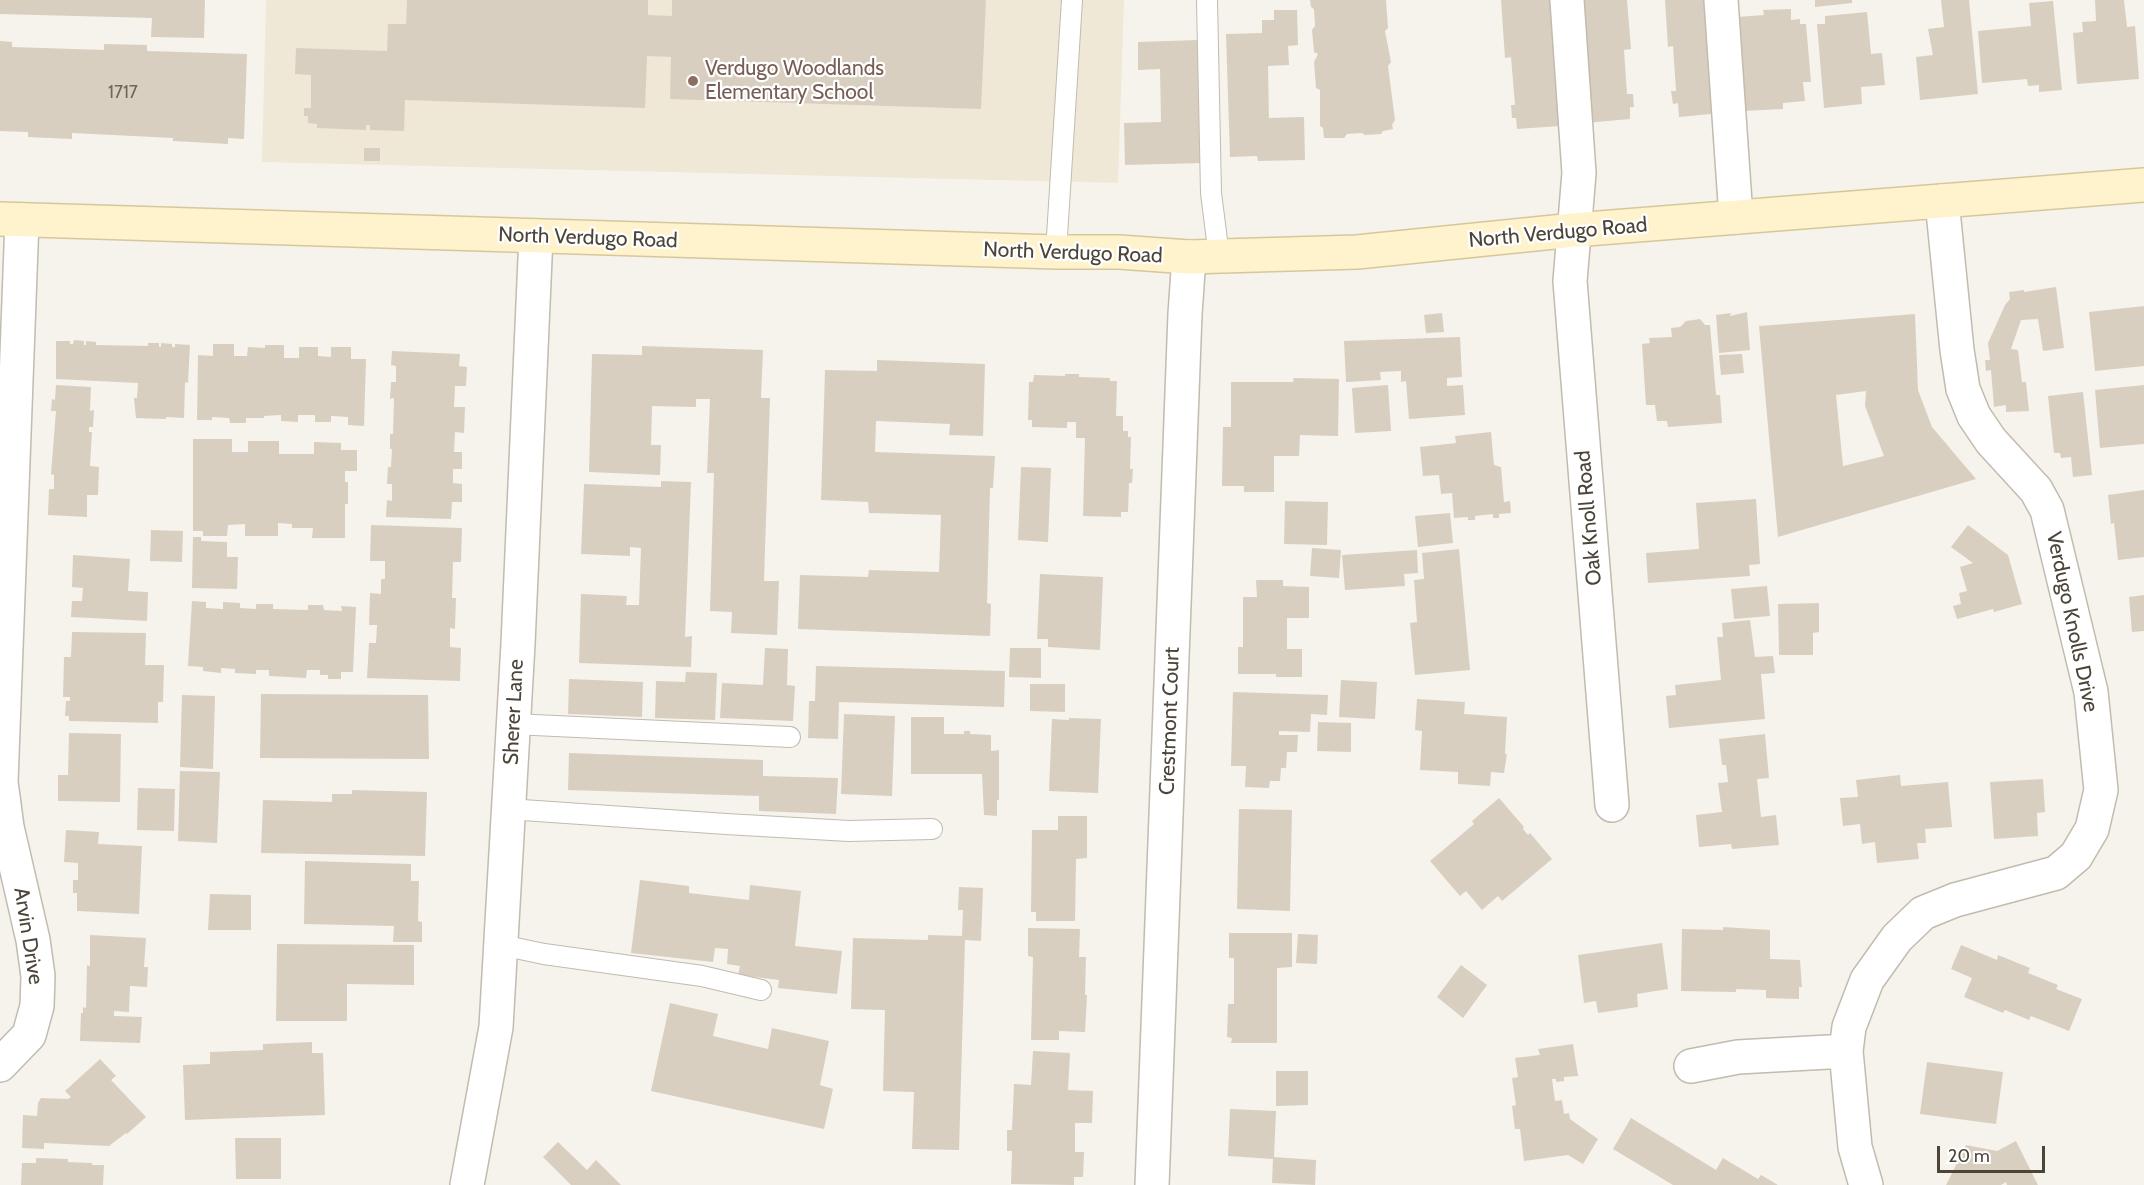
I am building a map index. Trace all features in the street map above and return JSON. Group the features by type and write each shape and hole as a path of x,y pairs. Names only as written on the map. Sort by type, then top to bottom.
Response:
{"main road":[{"name":"North Verdugo Road","path":"11,220 1204,256 1357,252 1574,230 2144,185"}],"street":[{"name":"Oak Knoll Road","path":"1567,0 1579,173 1570,281 1612,805"},
{"path":"1721,0 1736,218"},
{"name":"Verdugo Knolls Drive","path":"1866,1185 1855,1147 1846,1051 1849,1027 1867,980 1897,938 1923,913 1955,900 2056,873 2076,856 2092,829 2102,790 2091,692 2047,510 2036,490 1991,441 1974,416 1963,389 1942,201"},
{"name":"Arvin Drive","path":"0,1065 29,1035 37,1006 38,976 33,940 7,827 1,782 11,220"},
{"name":"Sherer Lane","path":"467,1185 496,1027 536,236"},
{"name":"Crestmont Court","path":"1152,1185 1185,314 1204,256"},
{"path":"1691,1066 1738,1057 1846,1051"}],"lane":[{"path":"1056,252 1072,0"},
{"path":"1204,256 1211,193 1207,0"},
{"path":"513,724 790,737"},
{"path":"508,809 849,831 932,829"},
{"path":"501,945 544,954 702,976 761,990"}],"shaded area":[{"name":"Verdugo Woodlands Elementary School","path":"266,0 1124,0 1118,183 262,162"}],"building":[{"path":"0,0 205,0 204,38 151,37 152,18 0,14"},
{"path":"407,0 648,0 648,15 672,16 672,0 986,0 981,109 670,99 671,57 647,56 645,108 405,100 404,131 370,130 370,125 366,125 366,130 317,128 317,124 308,123 308,116 304,116 304,108 311,108 311,75 295,74 296,48 387,51 388,24 406,24"},
{"path":"1310,0 1386,0 1388,28 1385,31 1391,62 1388,66 1395,120 1392,125 1393,129 1383,131 1381,134 1347,134 1344,138 1324,138 1323,128 1320,126 1320,90 1316,88 1314,62 1318,54 1314,52 1312,30 1315,26 1314,9 1311,7"},
{"path":"1501,0 1550,0 1560,126 1517,129 1516,118 1512,118 1511,105 1515,105 1511,57 1505,58"},
{"path":"1576,0 1627,0 1631,49 1624,50 1627,94 1633,94 1634,107 1630,107 1630,119 1585,123"},
{"path":"1665,0 1714,0 1722,113 1679,117 1678,103 1673,104 1671,91 1676,91 1673,46 1668,47"},
{"path":"1815,0 1852,0 1852,3 1815,7"},
{"path":"1941,0 1969,0 1978,94 1920,100 1916,57 1933,55 1928,29 1944,27"},
{"path":"2095,0 2124,0 2127,27 2135,26 2139,79 2077,84 2073,33 2083,32 2082,22 2096,21"},
{"path":"2053,1 2062,90 2039,92 2039,85 2028,86 2027,79 1982,83 1978,31 2031,26 2029,3"},
{"path":"1791,9 1791,20 1800,19 1800,24 1806,24 1811,82 1803,82 1805,101 1783,103 1783,109 1743,111 1737,17 1764,15 1763,10"},
{"path":"1274,10 1297,10 1298,45 1288,46 1289,65 1268,66 1269,118 1304,117 1305,160 1258,161 1257,156 1230,157 1226,34 1262,33 1262,20 1274,20"},
{"path":"1867,12 1871,54 1882,53 1885,85 1861,87 1862,104 1824,108 1817,24 1825,24 1825,16"},
{"path":"1198,40 1202,163 1125,165 1124,123 1161,122 1160,69 1138,70 1138,42"},
{"path":"0,41 12,42 12,47 104,50 104,44 147,45 147,51 247,54 244,139 228,138 228,144 173,141 173,138 72,133 72,139 28,137 28,132 0,131"},
{"path":"364,148 380,148 380,161 364,161"},
{"path":"2056,287 2064,348 2043,351 2038,319 2021,320 2011,349 2018,350 2022,382 2026,382 2029,411 2006,412 2006,405 1994,407 1991,370 1986,371 1985,360 1990,360 1988,343 2010,299 2009,292"},
{"path":"2144,306 2144,366 2095,371 2089,312"},
{"path":"1747,312 1750,350 1719,353 1716,315 1731,313 1730,316"},
{"path":"1442,313 1444,332 1426,333 1424,315"},
{"path":"1915,314 1918,390 1932,427 1976,479 1778,537 1759,326","holes":["1866,391 1865,406 1884,456 1843,466 1836,395"]},
{"path":"1700,319 1705,325 1710,325 1716,395 1720,395 1722,423 1668,427 1667,421 1657,421 1655,405 1646,405 1642,344 1650,343 1649,338 1672,337 1671,328 1680,327 1686,321"},
{"path":"1460,337 1462,377 1447,378 1447,386 1463,385 1465,415 1409,419 1406,381 1401,382 1401,371 1380,372 1381,380 1346,382 1344,341"},
{"path":"74,340 84,341 84,345 86,341 96,342 96,345 148,346 148,343 159,343 161,347 161,343 172,344 172,347 175,347 175,344 190,345 188,383 185,382 184,418 136,418 134,398 137,398 138,383 56,379 56,341 70,341 70,344 73,344"},
{"path":"213,344 234,344 234,356 247,356 248,347 265,348 265,345 284,345 284,358 299,358 299,347 318,347 318,356 331,357 331,347 351,347 351,359 366,359 364,426 348,425 348,417 331,416 331,422 315,422 315,415 298,415 298,422 281,421 281,415 246,418 246,423 230,423 229,418 212,417 212,420 197,420 198,355 213,356"},
{"path":"642,346 763,350 761,398 770,398 764,581 779,581 777,635 731,633 732,612 710,611 714,473 707,473 710,399 696,399 696,407 652,406 651,445 661,445 660,475 589,472 592,354 642,355"},
{"path":"392,351 460,354 459,366 467,367 466,386 455,386 454,407 465,407 464,433 455,432 454,452 462,452 462,469 453,469 453,483 462,484 462,502 452,502 451,519 386,517 387,500 392,501 392,484 387,484 388,467 391,467 390,434 393,434 394,398 390,399 391,382 396,382 396,366 391,365"},
{"path":"1742,354 1744,373 1721,375 1719,355"},
{"path":"877,360 985,364 983,436 949,435 950,424 876,421 875,452 995,456 993,488 990,488 987,603 991,604 990,636 798,629 800,575 868,577 869,570 939,572 941,515 869,513 868,502 821,500 825,370 877,371"},
{"path":"1065,374 1110,378 1110,381 1117,381 1116,416 1123,416 1123,431 1128,431 1128,437 1131,437 1130,469 1133,469 1132,483 1129,483 1128,512 1121,512 1121,517 1083,516 1085,438 1076,438 1076,422 1067,422 1067,428 1032,427 1032,420 1028,420 1029,382 1033,382 1034,375 1065,376"},
{"path":"1294,378 1339,379 1338,436 1300,435 1299,456 1274,456 1274,492 1244,492 1244,486 1222,486 1223,427 1231,427 1231,382 1293,382"},
{"path":"56,385 91,387 90,411 94,410 93,427 89,427 89,432 92,432 90,466 99,467 98,495 87,495 87,517 48,515 49,489 54,489 54,475 51,474 56,411 51,411 52,399 55,400"},
{"path":"1388,385 1391,431 1355,433 1352,388"},
{"path":"2144,385 2144,444 2100,448 2095,390"},
{"path":"2083,392 2092,475 2073,477 2071,457 2061,458 2060,453 2054,453 2048,396"},
{"path":"1491,432 1494,465 1501,467 1504,502 1510,501 1511,513 1499,514 1499,518 1493,518 1493,514 1475,516 1475,520 1468,520 1468,517 1454,518 1452,493 1441,494 1439,475 1423,476 1420,447 1456,443 1455,436"},
{"path":"193,439 232,439 232,452 248,452 248,441 279,441 279,454 314,454 314,442 341,443 341,450 357,450 357,471 345,471 345,482 348,482 348,504 345,504 345,538 312,538 313,528 292,528 292,524 278,523 278,536 245,536 245,524 228,525 227,536 203,536 203,531 193,531"},
{"path":"1021,467 1051,468 1048,542 1018,540"},
{"path":"661,481 691,482 685,637 692,636 691,667 579,663 581,594 627,596 626,605 639,605 641,548 630,547 630,556 581,554 584,484 661,487"},
{"path":"2144,490 2144,557 2118,560 2108,495"},
{"path":"1756,499 1760,564 1749,565 1750,576 1648,583 1646,553 1699,549 1696,503"},
{"path":"1285,501 1328,502 1327,545 1284,544"},
{"path":"1450,513 1453,543 1418,547 1415,516"},
{"path":"371,525 462,528 461,562 453,562 452,598 456,598 455,629 450,628 450,647 461,648 460,681 367,678 369,643 376,643 377,625 369,625 370,593 381,594 381,579 385,579 385,561 370,561"},
{"path":"1968,525 2008,555 2022,604 1957,619 1953,606 1961,604 1959,593 1967,591 1960,567 1973,563 1951,547"},
{"path":"151,530 183,531 182,562 150,561"},
{"path":"193,537 201,537 201,541 227,542 227,557 238,557 237,589 192,588"},
{"path":"1312,548 1341,550 1339,578 1310,576"},
{"path":"1459,549 1470,670 1415,675 1410,623 1417,622 1414,580 1424,579 1422,553"},
{"path":"1417,550 1418,573 1404,574 1405,586 1345,590 1342,555"},
{"path":"73,555 130,559 128,591 148,592 147,621 71,617 72,601 82,601 83,588 72,587"},
{"path":"1040,574 1103,577 1100,650 1048,647 1048,639 1037,639"},
{"path":"1256,580 1283,580 1283,586 1309,587 1309,618 1287,618 1287,649 1302,649 1302,677 1238,674 1238,647 1243,647 1243,597 1257,597"},
{"path":"1767,586 1770,616 1734,619 1731,589"},
{"path":"2144,595 2144,631 2132,632 2129,597"},
{"path":"192,601 206,602 206,608 223,609 223,602 240,603 240,608 256,609 256,604 273,604 273,609 308,610 308,605 323,605 324,610 342,611 341,606 356,607 353,672 341,672 341,679 328,679 328,675 320,675 320,670 307,670 306,678 269,676 269,670 256,670 256,674 235,673 235,669 221,668 221,673 203,671 203,667 188,666"},
{"path":"1819,603 1819,632 1813,633 1813,655 1779,655 1778,604"},
{"path":"1750,620 1755,657 1773,656 1775,673 1761,674 1765,719 1669,728 1666,696 1676,695 1675,685 1721,680 1717,637 1723,637 1722,623"},
{"path":"72,632 146,633 145,665 164,665 163,702 158,702 158,723 69,721 69,716 65,716 66,701 70,701 70,697 63,697 64,657 71,657"},
{"path":"765,648 788,649 787,685 795,686 793,721 720,718 722,683 763,685"},
{"path":"1010,648 1041,648 1041,678 1009,677"},
{"path":"816,666 1005,671 1004,707 839,702 838,739 808,738 809,701 815,701"},
{"path":"686,672 717,673 715,720 655,718 656,681 685,682"},
{"path":"569,679 643,682 642,717 568,714"},
{"path":"1341,680 1377,682 1375,719 1339,717"},
{"path":"1030,684 1065,684 1065,712 1030,711"},
{"path":"1233,692 1328,695 1327,715 1311,714 1310,732 1279,731 1279,735 1298,735 1297,752 1287,752 1286,768 1281,768 1280,781 1270,781 1269,788 1245,787 1246,766 1231,766"},
{"path":"261,694 428,695 429,759 260,758"},
{"path":"182,695 215,696 213,769 180,767"},
{"path":"1417,699 1465,702 1464,714 1507,717 1505,754 1507,754 1504,773 1491,772 1490,786 1458,784 1458,772 1420,770 1422,731 1415,730"},
{"path":"844,714 895,716 892,796 841,794"},
{"path":"911,717 944,717 944,734 964,734 964,731 970,731 970,734 991,735 991,751 999,750 997,816 984,815 982,774 911,774"},
{"path":"1069,718 1101,719 1098,793 1049,791 1052,719 1069,720"},
{"path":"1318,722 1351,723 1351,752 1317,751"},
{"path":"69,733 121,734 120,802 58,801 58,775 68,775"},
{"path":"1765,734 1769,778 1757,779 1761,817 1776,815 1779,845 1732,849 1731,844 1699,847 1696,815 1722,812 1718,783 1728,782 1726,765 1722,765 1719,739"},
{"path":"569,753 763,760 763,776 838,778 836,814 759,811 759,796 568,790"},
{"path":"180,771 220,772 217,843 178,841"},
{"path":"1900,775 1901,786 1948,782 1952,827 1925,829 1926,843 1917,843 1919,859 1877,863 1875,842 1862,844 1860,824 1843,826 1840,798 1858,797 1856,780"},
{"path":"2043,779 2045,812 2037,813 2038,836 1994,839 1990,782"},
{"path":"138,788 175,789 174,831 137,830"},
{"path":"352,790 427,792 425,856 261,853 263,800 332,802 332,794 352,794"},
{"path":"1499,798 1528,835 1530,833 1552,859 1502,901 1498,896 1482,910 1466,891 1460,896 1430,861 1474,824 1472,821"},
{"path":"1239,809 1292,810 1290,911 1237,909"},
{"path":"1058,816 1087,816 1087,858 1076,859 1075,921 1036,921 1036,912 1031,912 1032,830 1058,830"},
{"path":"66,830 99,832 98,844 142,846 139,914 77,911 77,893 73,893 73,880 78,880 78,863 64,862"},
{"path":"305,861 411,864 411,881 419,881 418,921 422,922 422,942 393,942 394,926 304,924"},
{"path":"640,880 689,886 689,893 749,900 750,885 801,891 795,946 842,951 837,994 778,988 779,980 738,975 740,966 727,964 728,949 715,948 713,962 631,953"},
{"path":"959,887 983,888 981,941 965,940 959,1150 912,1149 914,1092 883,1091 885,1010 851,1009 853,938 928,940 928,935 962,936 963,910 958,910"},
{"path":"210,894 251,895 251,930 208,930"},
{"path":"1723,927 1770,930 1770,959 1800,960 1802,987 1799,987 1799,999 1766,998 1766,990 1681,991 1682,929 1723,930"},
{"path":"1028,928 1080,929 1079,957 1086,957 1085,1032 1059,1031 1059,1040 1031,1040 1033,957 1028,956"},
{"path":"1229,933 1292,933 1292,967 1277,968 1277,1043 1231,1043 1232,1038 1227,1037 1228,1004 1234,1004 1234,958 1229,958"},
{"path":"1298,934 1318,935 1317,964 1296,963"},
{"path":"90,935 146,938 144,967 148,967 147,987 130,986 129,1012 114,1011 114,1016 142,1017 140,1043 80,1041 81,1013 83,1013 83,1007 86,1008 87,965 90,966"},
{"path":"1662,943 1668,989 1637,994 1638,1007 1598,1013 1596,1001 1584,1003 1578,955"},
{"path":"277,944 414,945 414,985 347,984 347,1021 276,1021"},
{"path":"1961,945 1997,960 1998,955 2030,968 2028,973 2058,985 2056,989 2082,999 2069,1031 2031,1016 2029,1020 2005,1010 2003,1013 1964,997 1972,978 1951,969"},
{"path":"1461,965 1487,985 1463,1018 1437,997"},
{"path":"670,1003 718,1014 713,1036 768,1049 772,1028 829,1041 820,1085 833,1089 824,1129 651,1091"},
{"path":"312,1042 312,1053 323,1053 325,1115 185,1120 183,1065 210,1064 210,1052 263,1050 263,1044"},
{"path":"1573,1044 1578,1076 1564,1077 1564,1081 1556,1082 1556,1079 1552,1079 1555,1101 1562,1100 1564,1114 1569,1113 1570,1119 1598,1139 1583,1164 1568,1155 1524,1161 1520,1129 1515,1129 1512,1106 1516,1105 1512,1078 1518,1077 1515,1058 1540,1055 1538,1049"},
{"path":"1033,1051 1070,1053 1068,1090 1093,1091 1092,1123 1075,1123 1075,1152 1084,1152 1083,1177 1074,1177 1074,1185 1011,1184 1012,1151 1007,1151 1007,1130 1012,1130 1014,1084 1031,1085"},
{"path":"100,1059 116,1076 111,1080 146,1117 109,1146 44,1143 44,1149 22,1148 23,1115 37,1116 38,1103 41,1098 68,1099 71,1097 65,1091"},
{"path":"1927,1062 2003,1072 1996,1124 1920,1114"},
{"path":"1276,1071 1308,1071 1308,1105 1276,1106"},
{"path":"1230,1109 1276,1111 1274,1157 1316,1160 1315,1185 1272,1183 1273,1159 1228,1156"},
{"path":"1631,1118 1716,1170 1723,1158 1758,1179 1761,1175 1778,1185 1673,1185 1613,1149"},
{"path":"235,1138 281,1138 281,1179 236,1179"},
{"path":"2016,1141 2038,1185 2007,1185 2006,1182 2001,1185 1946,1185 1966,1145 1997,1151"},
{"path":"558,1142 587,1170 596,1160 621,1185 571,1185 543,1157"},
{"path":"36,1158 68,1159 68,1162 104,1165 103,1185 21,1185 22,1163 36,1163"}],"place":[{"name":"Verdugo Woodlands Elementary School","path":"693,81"}]}
